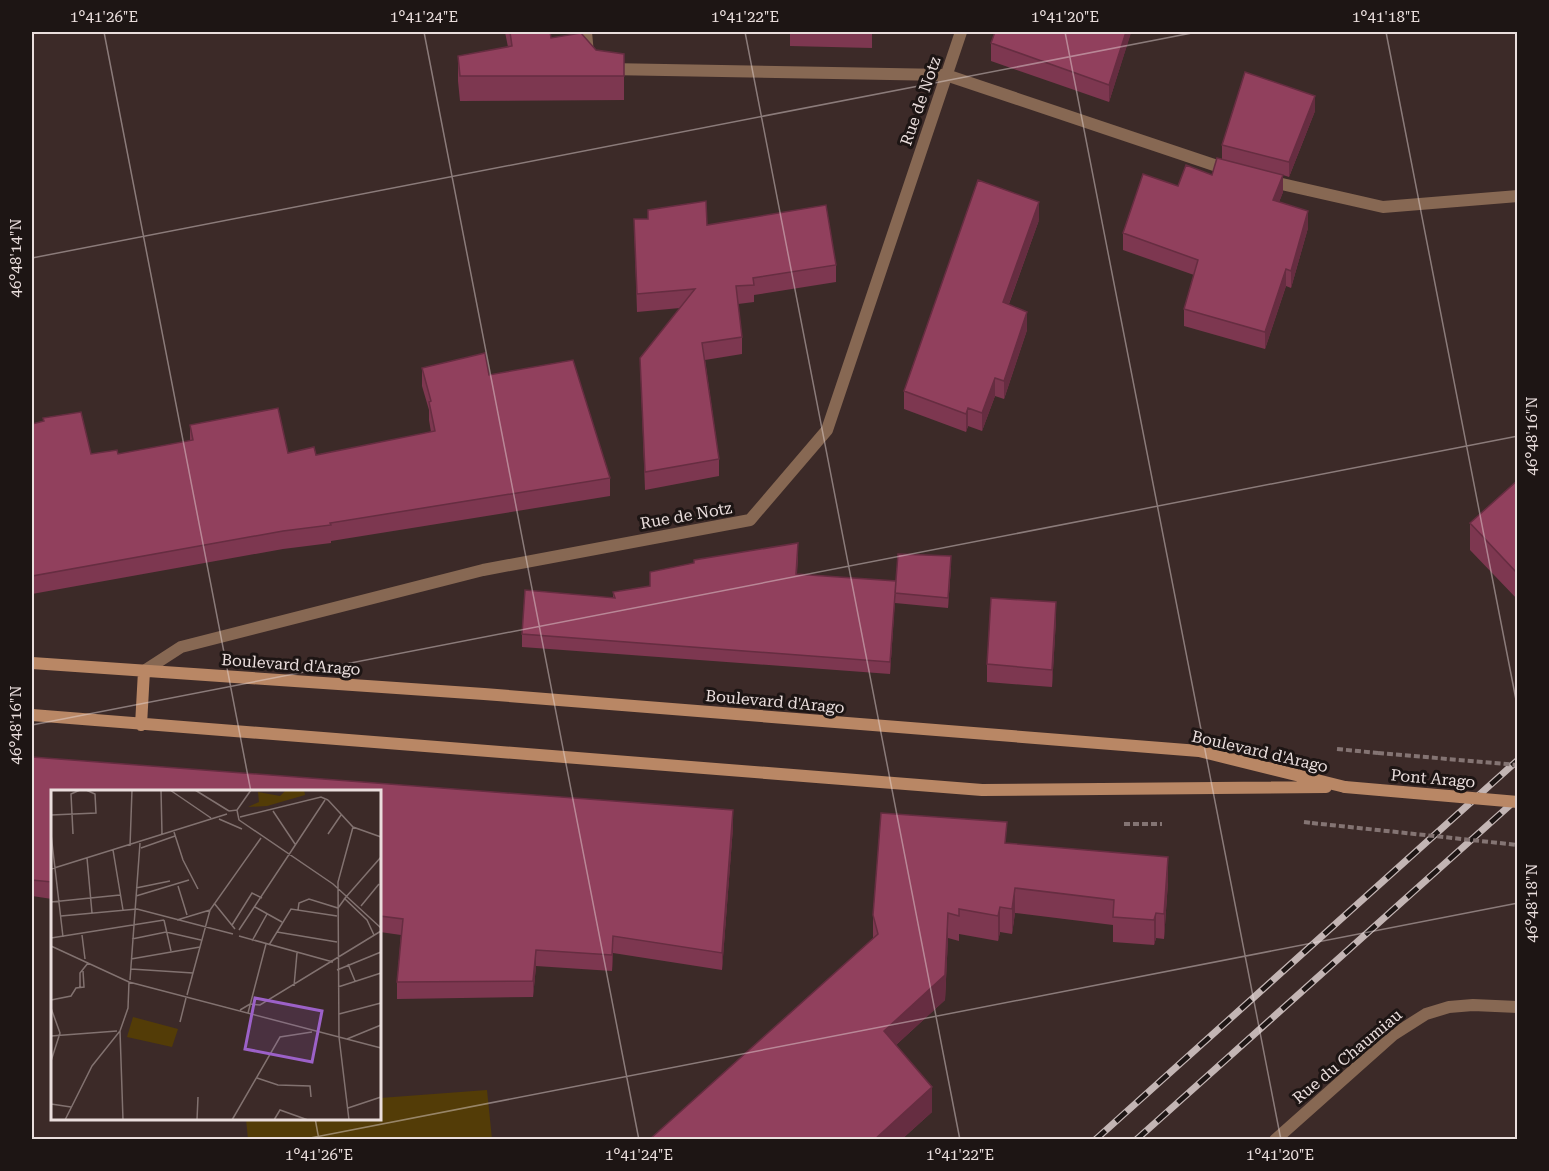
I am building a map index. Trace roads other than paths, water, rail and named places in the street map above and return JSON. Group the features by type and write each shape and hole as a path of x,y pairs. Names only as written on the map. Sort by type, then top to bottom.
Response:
{"main road":[{"name":"Boulevard d'Arago","path":"32,663 495,695 1199,751 1345,787"},
{"path":"141,725 144,671"},
{"name":"Boulevard d'Arago","path":"32,715 982,790 1345,787"},
{"name":"Pont Arago","path":"1345,787 1518,802"}],"street":[{"path":"586,32 587,52 598,67 613,70 946,75 1236,173"},
{"name":"Rue de Notz","path":"144,671 181,647 483,570 750,520 827,430 961,32"},
{"path":"1258,178 1383,207 1518,196"},
{"name":"Rue du Chaumiau","path":"1275,1140 1393,1035 1426,1014 1449,1007 1473,1005 1518,1007"}],"railway":[{"path":"1095,1140 1518,760"},
{"path":"1136,1140 1518,798"}]}
